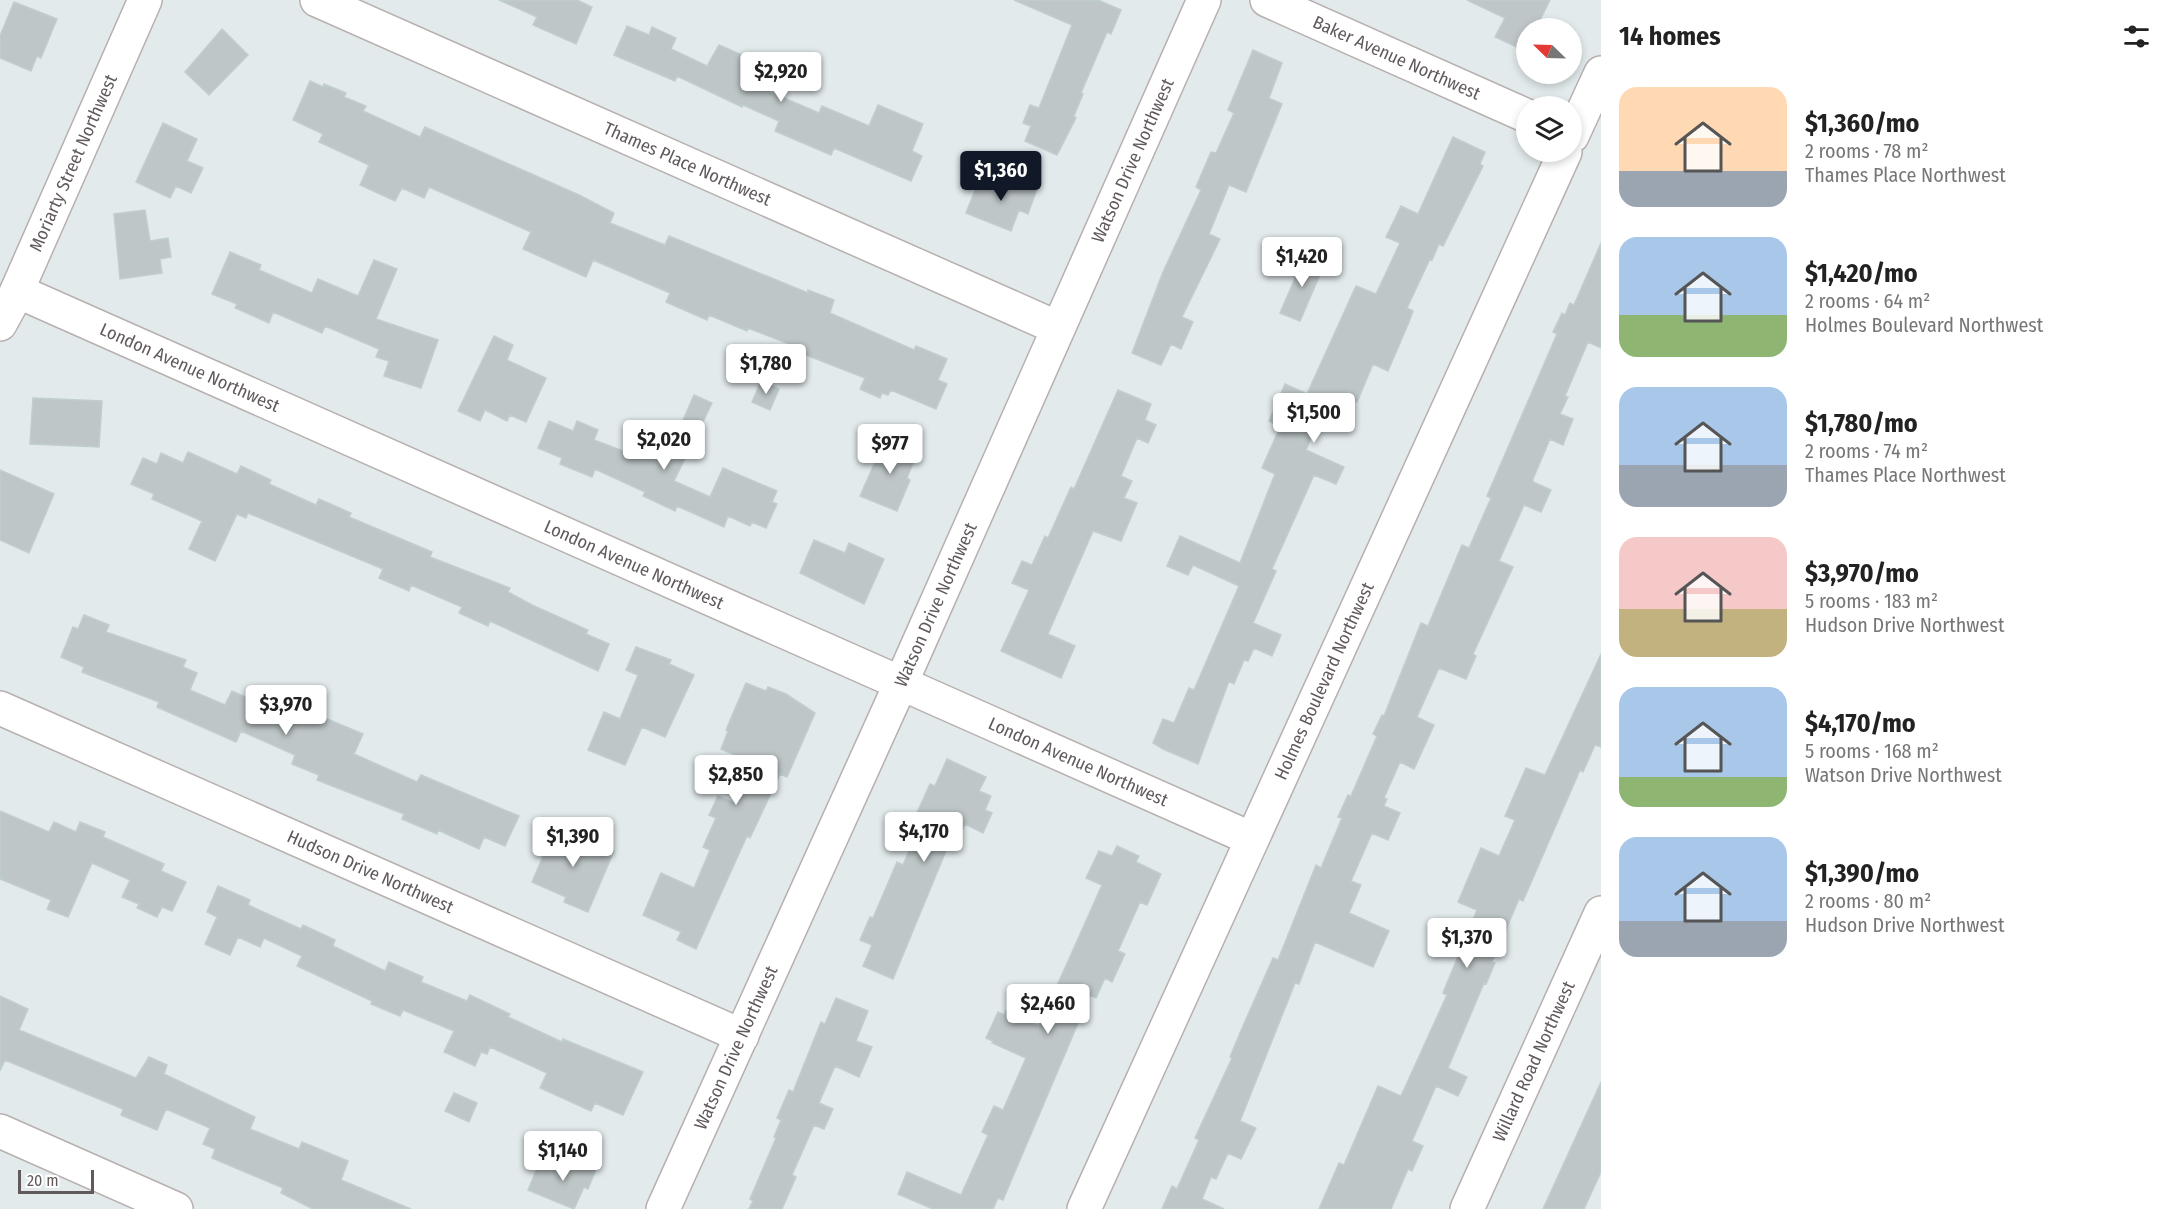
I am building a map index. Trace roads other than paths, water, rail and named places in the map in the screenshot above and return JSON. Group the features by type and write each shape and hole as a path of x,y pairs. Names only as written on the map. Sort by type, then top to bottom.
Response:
{"street":[{"name":"Moriarty Street Northwest","path":"0,324 17,291 145,0"},
{"name":"Thames Place Northwest","path":"317,0 1058,328"},
{"name":"Watson Drive Northwest","path":"663,1209 901,683 1204,0"},
{"name":"Baker Avenue Northwest","path":"1267,0 1516,111"},
{"path":"1582,114 1601,73"},
{"name":"Holmes Boulevard Northwest","path":"1084,1209 1560,162"},
{"name":"London Avenue Northwest","path":"17,291 1252,839"},
{"name":"Hudson Drive Northwest","path":"0,708 741,1036"},
{"name":"Willard Road Northwest","path":"1467,1209 1601,913"},
{"path":"0,1131 176,1209"}]}
